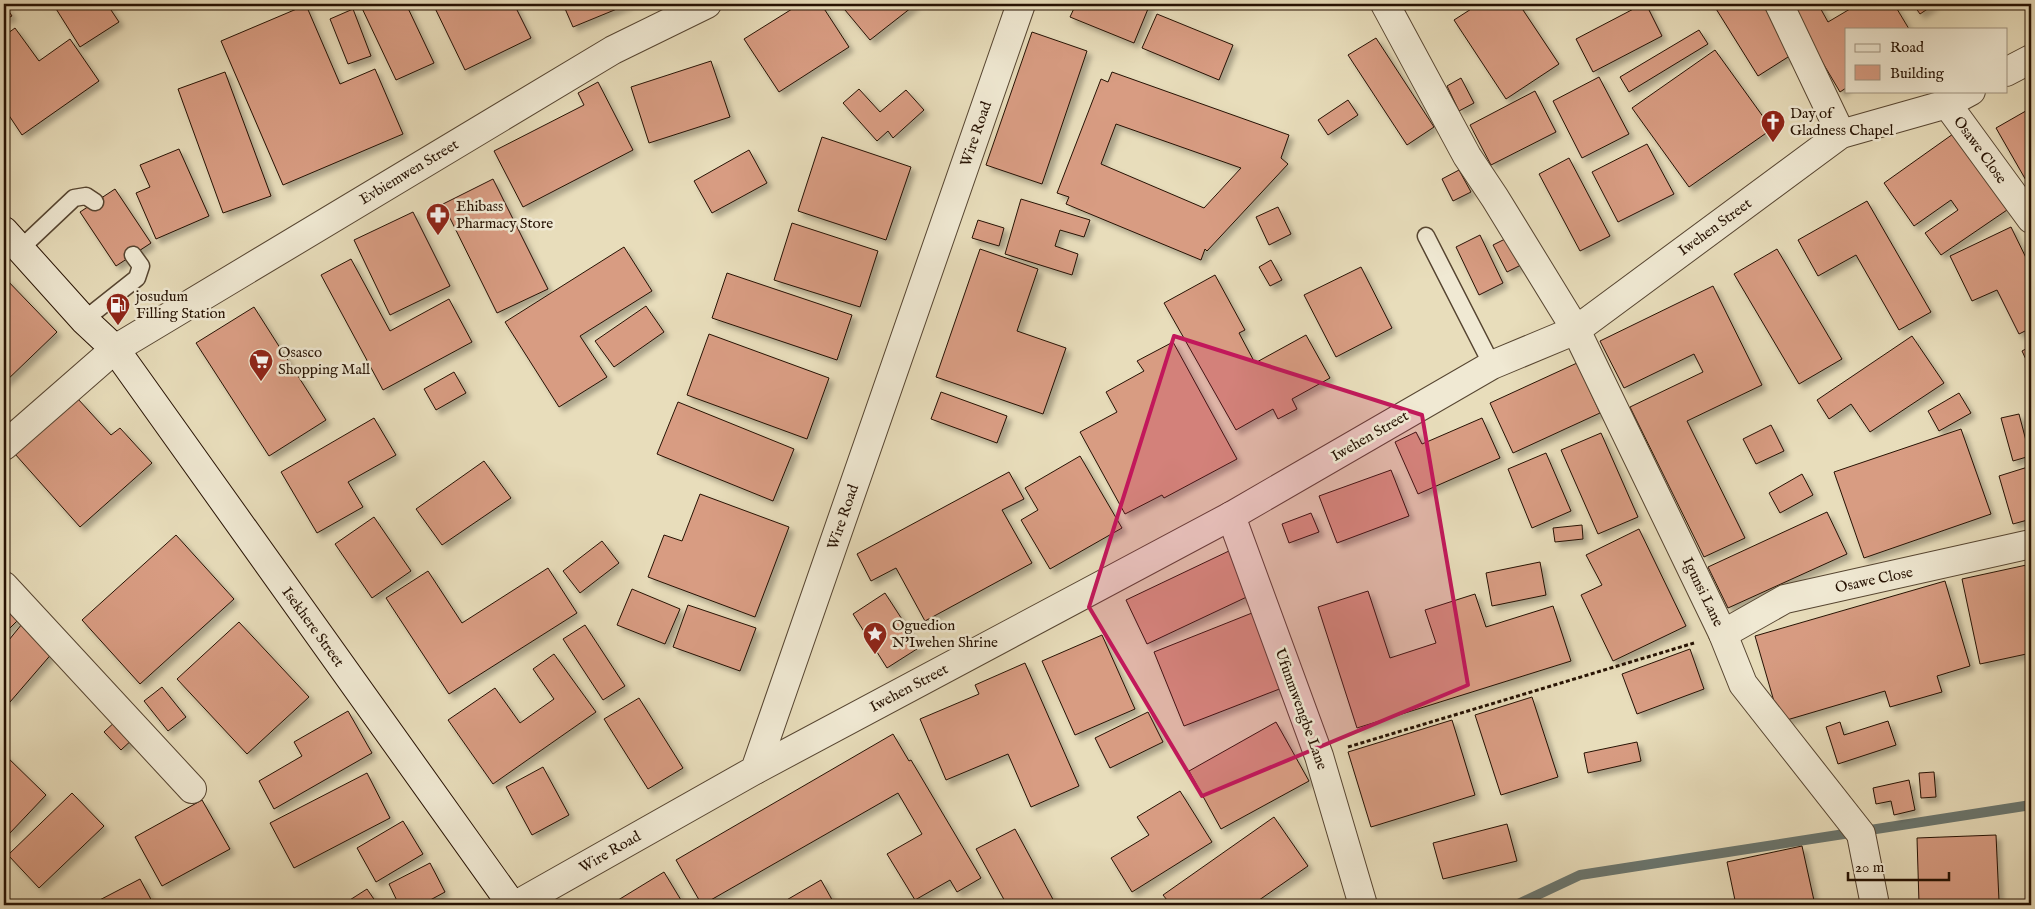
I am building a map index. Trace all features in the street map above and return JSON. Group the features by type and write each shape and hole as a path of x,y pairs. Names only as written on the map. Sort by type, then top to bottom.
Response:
{"street":[{"name":"Evbiemwen Street","path":"4,446 115,349 612,50 708,4"},
{"name":"Wire Road","path":"516,905 755,770 1022,4"},
{"name":"Igunsi Lane","path":"1385,4 1467,156 1576,330 1723,634 1743,684 1861,834 1875,905"},
{"path":"1779,4 1841,134"},
{"path":"2008,71 2031,59"},
{"name":"Iwehen Street","path":"755,770 1231,516 1492,365 1576,330 1841,134 1947,104 1970,92"},
{"name":"Osawe Close","path":"1947,104 2031,219"},
{"name":"Isekhere Street","path":"12,240 84,320 115,349 512,905"},
{"name":"Ufunmwengbe Lane","path":"1231,516 1319,756 1363,905"},
{"name":"Osawe Close","path":"1723,634 1786,599 2031,544"},
{"path":"4,586 192,789"}],"lane":[{"path":"12,240 74,198 86,196 95,202"},
{"path":"1426,236 1492,365"},
{"path":"84,320 137,278 141,266 134,254"}],"path":[{"path":"1319,756 1723,634"}],"highlighted area":[{"path":"1174,336 1422,415 1468,685 1202,796 1089,607"}],"building":[{"path":"4,4 12,16 4,20"},
{"path":"53,4 107,4 119,22 80,47"},
{"path":"360,4 406,4 434,63 396,80"},
{"path":"433,4 514,4 531,38 465,70"},
{"path":"563,4 629,4 573,27"},
{"path":"800,4 821,4 849,47 779,92 744,39"},
{"path":"840,4 916,4 870,40"},
{"path":"1076,4 1150,4 1134,43 1070,17"},
{"path":"1479,4 1519,4 1559,64 1506,99 1454,20"},
{"path":"1646,4 1662,36 1593,72 1576,39"},
{"path":"1713,4 1766,4 1796,52 1758,76"},
{"path":"1788,4 1818,4 1828,22 1855,6 1854,4 1894,4 1908,28 1845,28 1845,89 1840,92"},
{"path":"1913,4 1935,4 1920,14"},
{"path":"306,5 340,84 375,69 403,134 283,185 221,41"},
{"path":"353,9 371,56 348,64 330,19"},
{"path":"1157,14 1233,45 1219,80 1142,48"},
{"path":"15,28 39,61 70,39 99,81 22,135 4,108 4,36"},
{"path":"1699,30 1708,44 1629,92 1620,77"},
{"path":"1032,32 1087,51 1042,184 986,165"},
{"path":"1376,38 1434,127 1407,145 1348,55"},
{"path":"1715,50 1772,129 1689,187 1632,108"},
{"path":"711,61 730,117 649,143 631,87"},
{"path":"225,72 271,196 223,213 178,89"},
{"path":"1112,72 1289,135 1281,158 1288,164 1207,251 1205,249 1201,260 1066,204 1069,197 1057,193 1101,79 1108,82","holes":["1116,124 1241,168 1204,208 1101,164"]},
{"path":"1599,77 1629,134 1582,158 1553,101"},
{"path":"1461,78 1474,103 1459,111 1447,86"},
{"path":"598,82 633,150 523,207 494,151 584,105 578,93"},
{"path":"859,89 880,112 906,90 924,110 893,138 888,131 877,141 843,103"},
{"path":"1535,91 1556,132 1491,165 1470,125"},
{"path":"1348,100 1358,115 1328,135 1318,120"},
{"path":"2031,108 2031,189 1996,128"},
{"path":"1953,134 2007,210 1941,255 1925,233 1958,210 1951,200 1914,226 1884,183"},
{"path":"822,137 911,167 886,240 798,211"},
{"path":"1647,144 1674,194 1618,222 1592,172"},
{"path":"179,149 209,216 156,239 136,193 150,187 140,165"},
{"path":"749,150 767,183 712,213 694,181"},
{"path":"1569,158 1610,236 1580,251 1539,174"},
{"path":"1459,170 1471,192 1453,201 1442,179"},
{"path":"493,179 548,289 497,313 443,204"},
{"path":"115,189 151,243 116,266 80,212"},
{"path":"1021,199 1090,220 1084,237 1060,230 1055,246 1078,254 1072,275 1005,254"},
{"path":"1867,201 1931,312 1899,330 1856,255 1818,276 1798,240"},
{"path":"1278,207 1291,234 1269,245 1256,217"},
{"path":"413,212 450,286 390,315 354,240"},
{"path":"978,220 1004,228 999,246 972,238"},
{"path":"792,223 878,251 860,307 774,280"},
{"path":"2011,227 2031,268 2031,328 2019,334 1997,290 1972,301 1950,256"},
{"path":"1480,235 1503,283 1479,295 1456,247"},
{"path":"1509,237 1523,264 1507,272 1493,245"},
{"path":"624,247 652,291 580,336 607,377 559,407 505,322"},
{"path":"980,249 1038,269 1017,331 1066,348 1043,414 936,377"},
{"path":"1777,249 1842,359 1799,384 1734,274"},
{"path":"351,259 390,331 449,299 472,342 383,390 321,275"},
{"path":"1271,260 1282,280 1270,286 1259,267"},
{"path":"1361,267 1392,328 1336,357 1304,295"},
{"path":"727,273 852,315 837,360 712,318"},
{"path":"1215,275 1245,330 1239,333 1255,363 1306,335 1330,378 1292,399 1297,409 1278,419 1273,409 1236,430 1164,303"},
{"path":"4,277 57,332 4,383"},
{"path":"1713,286 1762,385 1687,421 1745,538 1704,557 1630,407 1703,372 1694,354 1624,388 1600,341"},
{"path":"646,306 664,332 614,367 595,341"},
{"name":"Osasco Shopping Mall","path":"254,307 326,420 269,456 196,343"},
{"path":"709,334 829,378 807,439 687,395"},
{"path":"1912,336 1944,383 1870,432 1851,404 1829,419 1817,400"},
{"path":"1173,342 1237,459 1164,498 1162,495 1125,514 1080,432 1117,412 1106,392 1144,371 1137,361"},
{"path":"2031,346 2031,370 2022,351"},
{"path":"1577,363 1600,413 1513,453 1490,403"},
{"path":"454,372 466,393 436,410 424,389"},
{"path":"941,392 1007,416 997,443 931,419"},
{"path":"1959,393 1971,413 1939,431 1928,411"},
{"path":"78,399 111,435 120,428 152,463 80,527 15,454"},
{"path":"678,402 794,449 773,501 657,454"},
{"path":"2019,414 2030,456 2013,461 2001,418"},
{"path":"374,418 396,455 348,482 363,507 317,533 281,472"},
{"path":"1482,418 1500,458 1418,494 1395,442 1416,432 1422,444"},
{"path":"1771,425 1784,451 1756,464 1743,439"},
{"path":"1961,429 1991,514 1864,558 1834,472"},
{"path":"1601,433 1638,517 1598,534 1561,450"},
{"path":"1546,453 1571,511 1532,528 1508,469"},
{"path":"1080,456 1122,528 1050,569 1021,520 1038,510 1025,488"},
{"path":"484,461 511,498 442,545 416,509"},
{"path":"2031,466 2031,519 2013,524 1999,476"},
{"path":"1391,470 1409,516 1337,543 1319,496"},
{"path":"1009,472 1024,499 1002,510 1032,563 925,621 896,568 871,581 857,554"},
{"path":"1802,474 1813,495 1780,513 1769,493"},
{"path":"700,494 789,527 755,617 648,577 664,535 682,541"},
{"path":"1827,512 1847,554 1728,608 1708,567"},
{"path":"1311,513 1319,532 1289,543 1282,524"},
{"path":"374,517 411,571 372,598 335,544"},
{"path":"1582,525 1583,539 1555,542 1553,528"},
{"path":"1639,529 1686,626 1613,661 1581,595 1602,585 1586,555"},
{"path":"176,535 234,599 140,684 82,620"},
{"path":"602,541 619,563 580,593 563,571"},
{"path":"1231,550 1253,594 1147,644 1126,600"},
{"path":"1540,562 1546,595 1492,606 1486,573"},
{"path":"2031,564 2031,653 1980,664 1962,579"},
{"path":"548,568 577,613 449,694 386,598 428,571 462,623"},
{"path":"1945,581 1970,666 1937,676 1942,692 1890,707 1885,691 1780,722 1755,636"},
{"path":"632,589 680,609 665,644 617,625"},
{"path":"1368,591 1390,658 1436,643 1425,610 1475,594 1486,627 1553,606 1571,661 1357,728 1318,607"},
{"path":"885,593 920,647 887,668 853,614"},
{"path":"4,598 22,616 4,634"},
{"path":"688,605 756,628 740,671 673,647"},
{"path":"1252,613 1282,688 1184,726 1154,652"},
{"path":"239,622 309,697 247,754 177,679"},
{"path":"22,624 54,651 10,702 4,696 4,646"},
{"path":"585,625 625,686 603,700 563,639"},
{"path":"1102,635 1135,709 1075,735 1042,661"},
{"path":"1690,649 1704,689 1637,714 1622,674"},
{"path":"554,654 596,712 493,784 448,720 495,688 520,723 554,699 533,669"},
{"path":"1025,663 1079,786 1031,807 1008,754 946,780 920,719 979,694 975,685"},
{"path":"162,687 186,717 168,731 144,701"},
{"path":"1532,697 1558,777 1501,795 1475,715"},
{"path":"639,698 683,768 648,789 604,719"},
{"path":"348,711 372,753 274,809 259,781 302,756 294,742"},
{"path":"1148,712 1163,742 1110,768 1095,738"},
{"path":"118,719 135,737 121,750 104,732"},
{"path":"1452,720 1475,795 1371,827 1348,752"},
{"path":"1888,721 1896,745 1838,764 1826,727 1840,722 1844,735"},
{"path":"1276,722 1309,781 1221,829 1189,771"},
{"path":"893,734 909,761 911,760 981,878 957,892 950,880 915,900 887,854 922,834 898,793 702,905 676,860"},
{"path":"1637,742 1641,761 1588,773 1584,753"},
{"path":"4,754 46,795 9,834 4,829"},
{"path":"543,767 569,815 532,835 506,787"},
{"path":"1934,772 1936,797 1921,798 1919,773"},
{"path":"367,773 390,818 294,868 270,823"},
{"path":"1909,780 1915,810 1894,815 1891,801 1876,804 1873,788"},
{"path":"1180,791 1212,842 1132,892 1111,858 1149,835 1137,817"},
{"path":"72,793 104,826 39,888 8,855"},
{"path":"202,800 230,849 162,886 135,837"},
{"path":"1274,817 1308,866 1252,905 1171,905 1163,895"},
{"path":"403,821 423,854 376,882 357,848"},
{"path":"1507,824 1517,861 1443,879 1433,843"},
{"path":"1015,829 1056,905 1007,905 976,849"},
{"path":"1996,835 1999,901 1919,903 1917,838"},
{"path":"1802,846 1815,905 1736,905 1727,862"},
{"path":"430,863 445,892 421,905 399,905 389,884"},
{"path":"664,872 684,905 610,905"},
{"path":"140,879 154,905 90,905"},
{"path":"821,880 835,905 778,905"},
{"path":"367,889 378,905 342,905"}],"waterway":[{"path":"1516,905 1580,875 2031,805"}],"place":[{"name":"Day of Gladness Chapel","path":"1773,143"},
{"name":"Ehibass Pharmacy Store","path":"438,236"},
{"name":"josudum Filling Station","path":"118,326"},
{"name":"Osasco Shopping Mall","path":"261,382"},
{"name":"Oguedion N'Iwehen Shrine","path":"875,655"}]}
